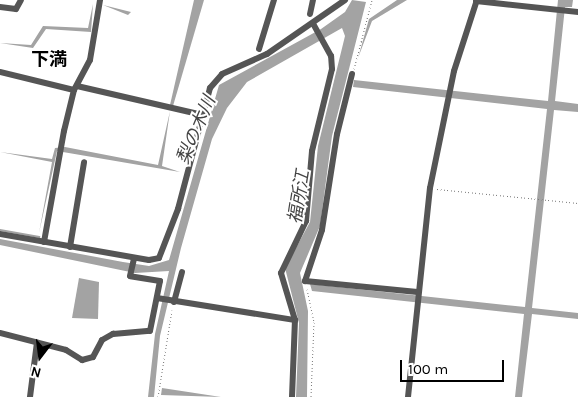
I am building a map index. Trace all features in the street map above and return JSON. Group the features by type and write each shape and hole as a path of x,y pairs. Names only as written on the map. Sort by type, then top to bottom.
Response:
{"street":[{"path":"0,7 16,9 20,0"},
{"path":"44,242 75,88 90,60 100,0"},
{"path":"259,49 274,0"},
{"path":"310,14 313,0"},
{"path":"0,234 134,258 159,258 178,209 210,88 222,74 267,54 313,24 345,0"},
{"path":"408,397 417,292 430,188 450,88 477,1 578,12"},
{"path":"292,397 295,320 281,273 306,221 312,151 332,69 332,56 324,46 313,24"},
{"path":"0,72 203,114"},
{"path":"352,74 337,134 322,230 305,281 417,292"},
{"path":"70,246 84,162"},
{"path":"0,333 37,342 82,360 93,357 102,340 113,334 150,331 160,281 130,276 134,258"},
{"path":"174,302 182,272"},
{"path":"157,298 295,320"},
{"path":"30,397 37,342"}],"path":[{"path":"352,74 372,0"},
{"path":"430,188 578,203"},
{"path":"305,281 314,322 311,397"},
{"path":"158,397 174,302"}],"shaded area":[{"path":"194,0 204,0 173,106 170,105"},
{"path":"352,0 366,2 332,136 320,226 300,273 308,311 307,397 296,397 299,323 285,268 310,222 318,146 345,36 342,28 247,82 227,108 212,139 181,248 160,336 154,397 148,397 155,334 169,271 135,273 0,245 0,239 149,266 169,260 219,85 321,29 345,12"},
{"path":"397,0 407,0 372,21 358,58 369,19"},
{"path":"558,0 573,0 572,7 565,7 555,101 578,104 578,112 554,110 532,308 578,313 578,319 532,314 522,397 515,397 524,314 312,291 310,284 525,307 547,109 353,87 354,80 548,101"},
{"path":"93,4 91,32 46,29 33,48 0,43 31,45 43,26 88,28"},
{"path":"103,5 131,12 128,15"},
{"path":"170,111 162,166 180,172 57,151 39,233 52,162 0,152 52,159 55,148 65,147 158,165"},
{"path":"79,278 99,282 98,319 72,318"},
{"path":"162,388 221,397 161,395"}],"waterway":[{"path":"0,230 39,237"}],"district":[{"name":"下満","path":"49,59"}],"water label":[{"name":"梨の木川","path":"196,130"},
{"name":"福所江","path":"299,197"}]}
